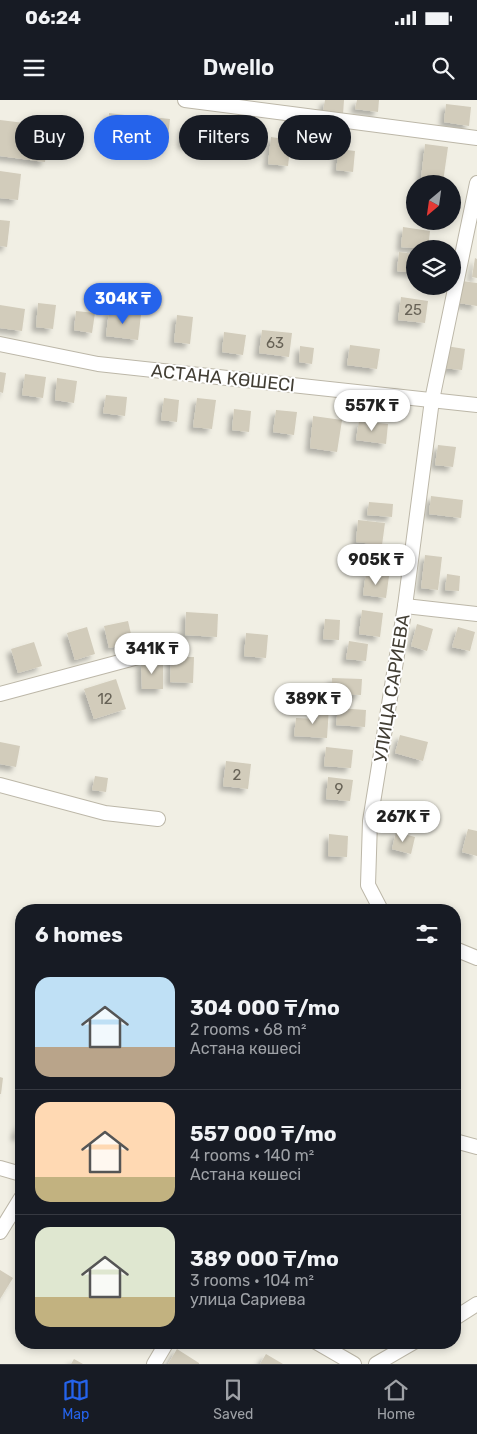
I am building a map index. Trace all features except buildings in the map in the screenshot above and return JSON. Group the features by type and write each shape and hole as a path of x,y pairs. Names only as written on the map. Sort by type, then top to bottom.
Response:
{"street":[{"path":"185,100 477,138"},
{"name":"УЛИЦА САРИЕВА","path":"377,904 368,885 370,821 405,606 432,400 477,183"},
{"name":"АСТАНА КӨШЕСІ","path":"0,344 98,364 477,405"},
{"path":"405,606 477,614"},
{"path":"0,694 172,648"},
{"path":"0,785 105,813 158,819"},
{"path":"461,951 477,958"},
{"path":"461,1143 477,1147"},
{"path":"0,1168 15,1172"},
{"path":"0,1232 15,1208"},
{"path":"461,1314 477,1304"},
{"path":"154,1364 163,1349"},
{"path":"328,1349 354,1364"},
{"path":"376,1364 402,1349"}]}
